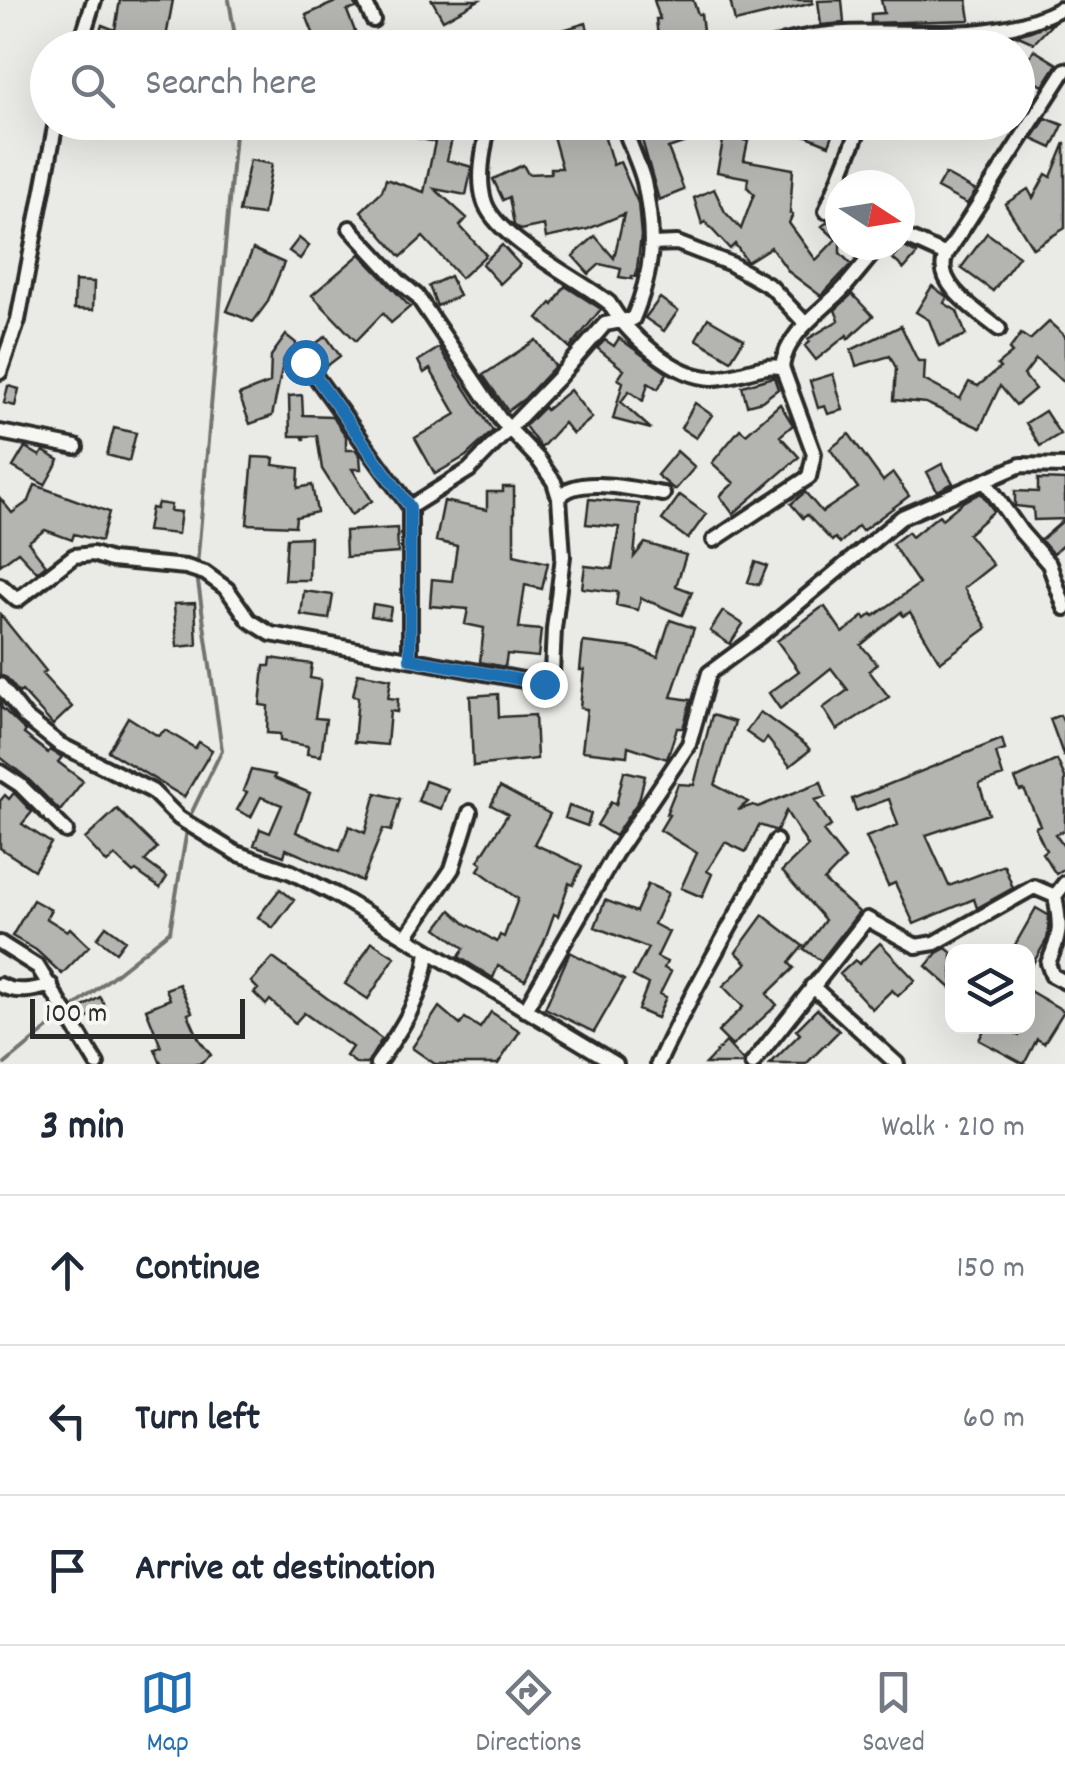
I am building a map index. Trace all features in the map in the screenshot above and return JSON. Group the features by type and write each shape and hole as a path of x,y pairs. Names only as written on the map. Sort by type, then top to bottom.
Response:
{"street":[{"path":"85,30 94,0"},
{"path":"364,0 373,20"},
{"path":"998,30 1043,18 1059,8"},
{"path":"1035,117 1065,70"},
{"path":"0,372 18,320 53,140"},
{"path":"486,140 482,158 484,202 504,230 609,303 620,321 648,350 696,375 710,378 759,367 782,367"},
{"path":"410,507 470,470 605,324 633,319 651,272 652,244 643,179 629,140"},
{"path":"843,170 855,140"},
{"path":"998,329 944,278 942,264 1020,140"},
{"path":"0,584 17,600 74,556 93,554 111,560 186,567 205,574 227,590 248,620 271,634 544,684 552,672 563,556 559,498 554,482 538,459 507,429 418,296 350,228"},
{"path":"915,241 946,255"},
{"path":"652,244 676,243 732,264 771,286 805,323"},
{"path":"714,540 808,477 814,463 810,438 792,401 782,367 784,354 805,323 867,260"},
{"path":"305,362 410,507 410,659"},
{"path":"0,432 76,446"},
{"path":"525,1010 615,854 690,744 709,673 902,516 1021,465 1065,466"},
{"path":"985,481 1048,564 1065,608"},
{"path":"559,498 564,489 578,485 663,494"},
{"path":"0,685 25,717 59,744 152,792 186,822 236,853 291,872 616,1064"},
{"path":"0,772 20,785 66,831"},
{"path":"406,937 452,869 470,812"},
{"path":"658,1064 682,1010 738,916 776,841"},
{"path":"1054,896 1065,883"},
{"path":"752,1064 867,919 916,946 935,943 1034,887 1054,896"},
{"path":"1054,896 1060,939 1048,962 1052,976 1065,982"},
{"path":"0,943 38,966 97,1064"},
{"path":"376,1064 408,1020 426,974 428,951"},
{"path":"0,985 32,990 51,984"},
{"path":"812,986 897,1064"}],"building":[{"path":"120,0 173,0 167,30 115,30"},
{"path":"340,0 354,0 356,8 347,11 354,30 312,30 306,15"},
{"path":"432,0 479,0 443,20"},
{"path":"654,0 693,0 701,14 703,30 657,30 656,19 660,19"},
{"path":"730,0 812,0 813,3 735,22"},
{"path":"842,0 844,23 821,25 818,1"},
{"path":"881,0 967,0 970,20 871,23 871,14 884,13"},
{"path":"1054,22 1035,42 1033,30"},
{"path":"586,23 588,30 562,30"},
{"path":"1035,51 1057,64 1043,86 1035,81"},
{"path":"1046,118 1063,125 1052,148 1034,140"},
{"path":"426,140 452,140 447,160 472,167 466,195 435,189 467,218 460,226 486,255 461,278 423,237 401,257 361,211 382,191 386,179 424,192 435,142"},
{"path":"554,140 605,140 613,165 620,162 638,203 641,236 636,277 619,277 621,269 600,264 589,274 573,256 595,236 614,258 624,214 588,229 546,238 544,225 520,230 514,225 509,197 503,200 493,179 523,165 528,174 551,173 551,168 562,168"},
{"path":"642,140 692,140 668,148 684,190 659,200"},
{"path":"723,140 748,141 744,160 793,169 793,214 789,223 816,260 825,251 825,260 847,260 851,264 821,296 789,272 771,247 747,262 735,244 730,249 705,222 702,224 694,198 714,189 725,212 741,229 754,194 747,187 748,178 717,172"},
{"path":"1065,143 1065,228 1033,248 1005,204 1028,189 1033,198 1046,174 1051,177"},
{"path":"250,160 272,164 263,215 239,212"},
{"path":"945,174 976,191 967,204 937,188"},
{"path":"987,233 1019,256 993,291 961,268"},
{"path":"299,238 309,246 300,259 289,251"},
{"path":"502,245 520,265 500,284 482,264"},
{"path":"253,249 284,263 267,303 253,322 227,311"},
{"path":"360,254 410,307 391,323 383,313 356,341 312,295"},
{"path":"894,260 912,260 904,269"},
{"path":"450,276 459,296 437,306 429,286"},
{"path":"75,281 94,282 93,310 74,309"},
{"path":"565,286 601,309 570,348 538,318 553,305"},
{"path":"932,286 947,297 944,303 957,311 966,335 939,346 929,320 916,312"},
{"path":"852,294 873,316 816,360 805,346 810,342 808,339 839,320 835,310"},
{"path":"660,298 678,311 664,331 645,318"},
{"path":"708,318 744,339 731,360 696,339"},
{"path":"1049,322 1065,336 1065,383 1036,359 1024,375 1035,389 1016,405 1000,386 980,428 926,403 894,400 896,368 890,356 856,366 851,350 901,326 918,361 925,361 924,380 960,399 969,382 978,386 1000,368 997,365 1012,353 1009,350 1021,334 1030,340"},
{"path":"286,335 296,343 295,361 284,359 272,416 250,424 239,395 270,383 271,356"},
{"path":"326,336 340,356 323,369 306,351"},
{"path":"619,338 667,373 658,389 648,383 643,401 629,391 621,402 651,429 613,419 623,382 618,379 624,370 597,348 605,340 614,346"},
{"path":"536,340 555,366 508,411 483,375"},
{"path":"439,348 493,431 466,456 435,474 415,438 456,414 430,369 424,373 418,361"},
{"path":"833,374 843,410 828,414 825,406 818,408 810,381"},
{"path":"774,377 778,389 762,401 747,405 742,386"},
{"path":"8,386 19,389 15,406 4,403"},
{"path":"570,390 592,418 573,434 564,423 541,448 525,426"},
{"path":"302,395 303,415 332,416 346,436 346,450 356,450 360,456 361,469 352,469 372,501 351,515 322,469 317,436 304,436 304,440 302,436 290,436 289,396"},
{"path":"695,403 712,415 696,438 681,428"},
{"path":"780,404 793,425 780,436 799,457 733,514 720,496 734,483 712,463 740,429 746,434"},
{"path":"1045,411 1060,434 1040,446 1026,423"},
{"path":"114,428 136,433 129,461 107,455"},
{"path":"849,434 883,481 893,473 909,496 862,531 858,526 840,543 835,538 832,541 807,515 803,518 791,504 805,492 822,512 858,488 830,449"},
{"path":"25,447 40,456 43,451 59,460 45,485 13,467"},
{"path":"677,451 695,467 675,490 657,475"},
{"path":"253,457 274,458 273,465 299,468 298,488 312,485 317,512 296,517 295,526 247,524"},
{"path":"942,464 953,483 937,491 927,472"},
{"path":"1038,479 1065,480 1065,519 1034,520 1033,508 1015,506 1015,491 1038,492"},
{"path":"35,485 109,512 101,541 74,534 72,540 45,530 28,542 46,565 37,572 18,552 0,565 0,498 12,513 29,501"},
{"path":"503,487 514,487 514,555 548,563 542,589 525,585 519,628 541,630 538,657 507,654 505,667 480,662 484,628 465,624 468,609 430,606 432,579 452,581 457,546 436,541 444,501 487,510 487,492 503,492"},
{"path":"981,493 994,511 968,534 993,565 964,588 987,628 940,662 910,612 903,616 901,612 861,645 877,664 869,671 889,697 837,730 823,708 848,690 831,668 780,709 769,693 799,671 777,641 825,607 843,633 919,584 892,544 908,532 912,537 939,515 942,519"},
{"path":"680,495 706,514 688,539 662,520"},
{"path":"589,499 639,504 634,557 645,543 686,555 676,586 692,592 682,615 641,598 638,610 616,605 618,592 582,588 585,566 612,569 619,527 586,524"},
{"path":"158,503 171,505 170,511 181,512 178,534 147,531 151,508 156,509"},
{"path":"1065,519 1065,543 1053,554 1041,540"},
{"path":"397,528 398,553 346,557 345,531"},
{"path":"310,537 309,580 284,580 287,538"},
{"path":"755,562 767,566 759,585 748,582"},
{"path":"304,591 333,595 329,619 301,615"},
{"path":"195,603 197,645 177,647 174,604"},
{"path":"373,604 391,607 389,619 371,616"},
{"path":"723,611 743,624 730,644 710,631"},
{"path":"0,614 46,671 42,674 72,707 53,725 22,691 19,693 0,675"},
{"path":"670,620 694,628 671,697 691,700 683,728 677,728 667,759 628,746 627,756 582,751 587,709 580,708 583,642 634,648 658,657"},
{"path":"271,658 312,664 310,678 321,680 315,718 326,719 321,756 307,754 308,746 280,741 280,734 267,733 268,706 260,705 264,666 270,666"},
{"path":"358,673 391,679 388,698 398,699 397,712 390,711 387,745 354,742 358,697 353,696"},
{"path":"498,694 499,717 535,715 537,759 473,766 470,696"},
{"path":"0,701 2,708 26,731 24,734 48,753 50,750 62,757 58,762 83,781 60,811 0,757"},
{"path":"760,712 810,750 790,766 767,738 763,744 746,732"},
{"path":"712,715 735,722 715,785 748,802 738,810 758,807 821,782 826,797 815,800 831,826 823,831 845,859 824,881 859,912 821,961 804,949 825,920 782,871 808,846 786,811 777,831 759,825 746,852 725,842 707,871 712,874 702,897 681,888 697,853 660,830 678,784 694,785"},
{"path":"1060,715 1065,725 1064,757 1050,719"},
{"path":"128,717 158,736 165,730 195,748 199,742 212,750 184,797 108,751"},
{"path":"1002,739 1005,750 996,753 1003,776 979,784 989,814 926,835 949,886 1004,865 1013,888 977,908 974,899 914,924 895,883 888,886 866,837 898,825 889,799 856,811 852,799"},
{"path":"1057,760 1065,777 1065,830 1055,834 1065,848 1065,868 1056,874 1042,853 1046,850 1035,827 1040,825 1015,779"},
{"path":"251,770 275,775 274,778 310,793 296,832 340,851 349,826 365,833 376,793 400,799 391,831 383,829 362,881 286,849 284,856 254,845 260,829 270,833 282,805 261,797 251,817 237,810 247,792 243,791"},
{"path":"624,771 645,776 639,800 615,836 597,825 611,802 616,805"},
{"path":"425,781 448,789 441,809 418,801"},
{"path":"500,787 550,814 534,844 582,866 573,885 569,883 558,916 554,914 525,980 498,966 493,978 459,957 464,948 437,928 451,910 497,942 500,935 504,937 518,899 478,870 482,864 478,861 508,814 491,805"},
{"path":"14,793 32,812 22,824 51,843 34,870 0,848 0,801"},
{"path":"569,806 591,814 587,826 565,818"},
{"path":"117,809 157,848 145,861 167,877 160,888 136,871 133,873 115,856 107,863 85,839"},
{"path":"648,884 668,893 654,924 669,932 657,957 667,962 664,968 671,972 660,994 666,997 657,1018 638,1010 648,984 633,976 648,948 595,927 605,900 636,912"},
{"path":"280,889 294,900 273,928 258,917"},
{"path":"33,900 51,910 46,918 67,931 70,928 89,946 62,974 36,950 12,936"},
{"path":"1036,908 1048,915 1047,939 1035,960 1035,944 1016,944"},
{"path":"763,915 803,946 789,963 794,968 767,994 777,1005 732,1046 718,1032 743,1007 723,986 747,963 736,952"},
{"path":"106,926 125,940 116,952 97,938"},
{"path":"372,942 395,957 368,999 345,984"},
{"path":"880,943 915,980 898,996 892,990 872,1009 840,974 855,960 859,964"},
{"path":"945,949 945,983 926,966"},
{"path":"570,952 624,980 594,1032 545,1008"},
{"path":"273,958 382,1039 367,1064 357,1064 346,1056 352,1047 304,1013 295,1023 270,1000 266,1005 254,993 258,989 251,982"},
{"path":"179,984 200,1041 211,1055 199,1064 161,1064 155,1049 161,1047 146,1009 170,999 166,989"},
{"path":"1035,994 1064,1011 1044,1043 1037,1039 1024,1064 979,1040 982,1034 1035,1034"},
{"path":"100,997 106,1008 86,1019 80,1009"},
{"path":"439,1007 460,1025 465,1018 480,1028 491,1012 520,1031 498,1064 435,1064 412,1048"},
{"path":"817,1009 839,1031 806,1064 770,1064 800,1034 796,1030"},
{"path":"726,1042 742,1064 705,1064"}],"waterway":[{"path":"229,0 234,30"},
{"path":"197,566 234,140"},
{"path":"69,1011 170,931 189,818 222,750 197,575"},
{"path":"5,1064 62,1017"}],"route":[{"path":"305,362 410,507 410,659 544,684"}]}
